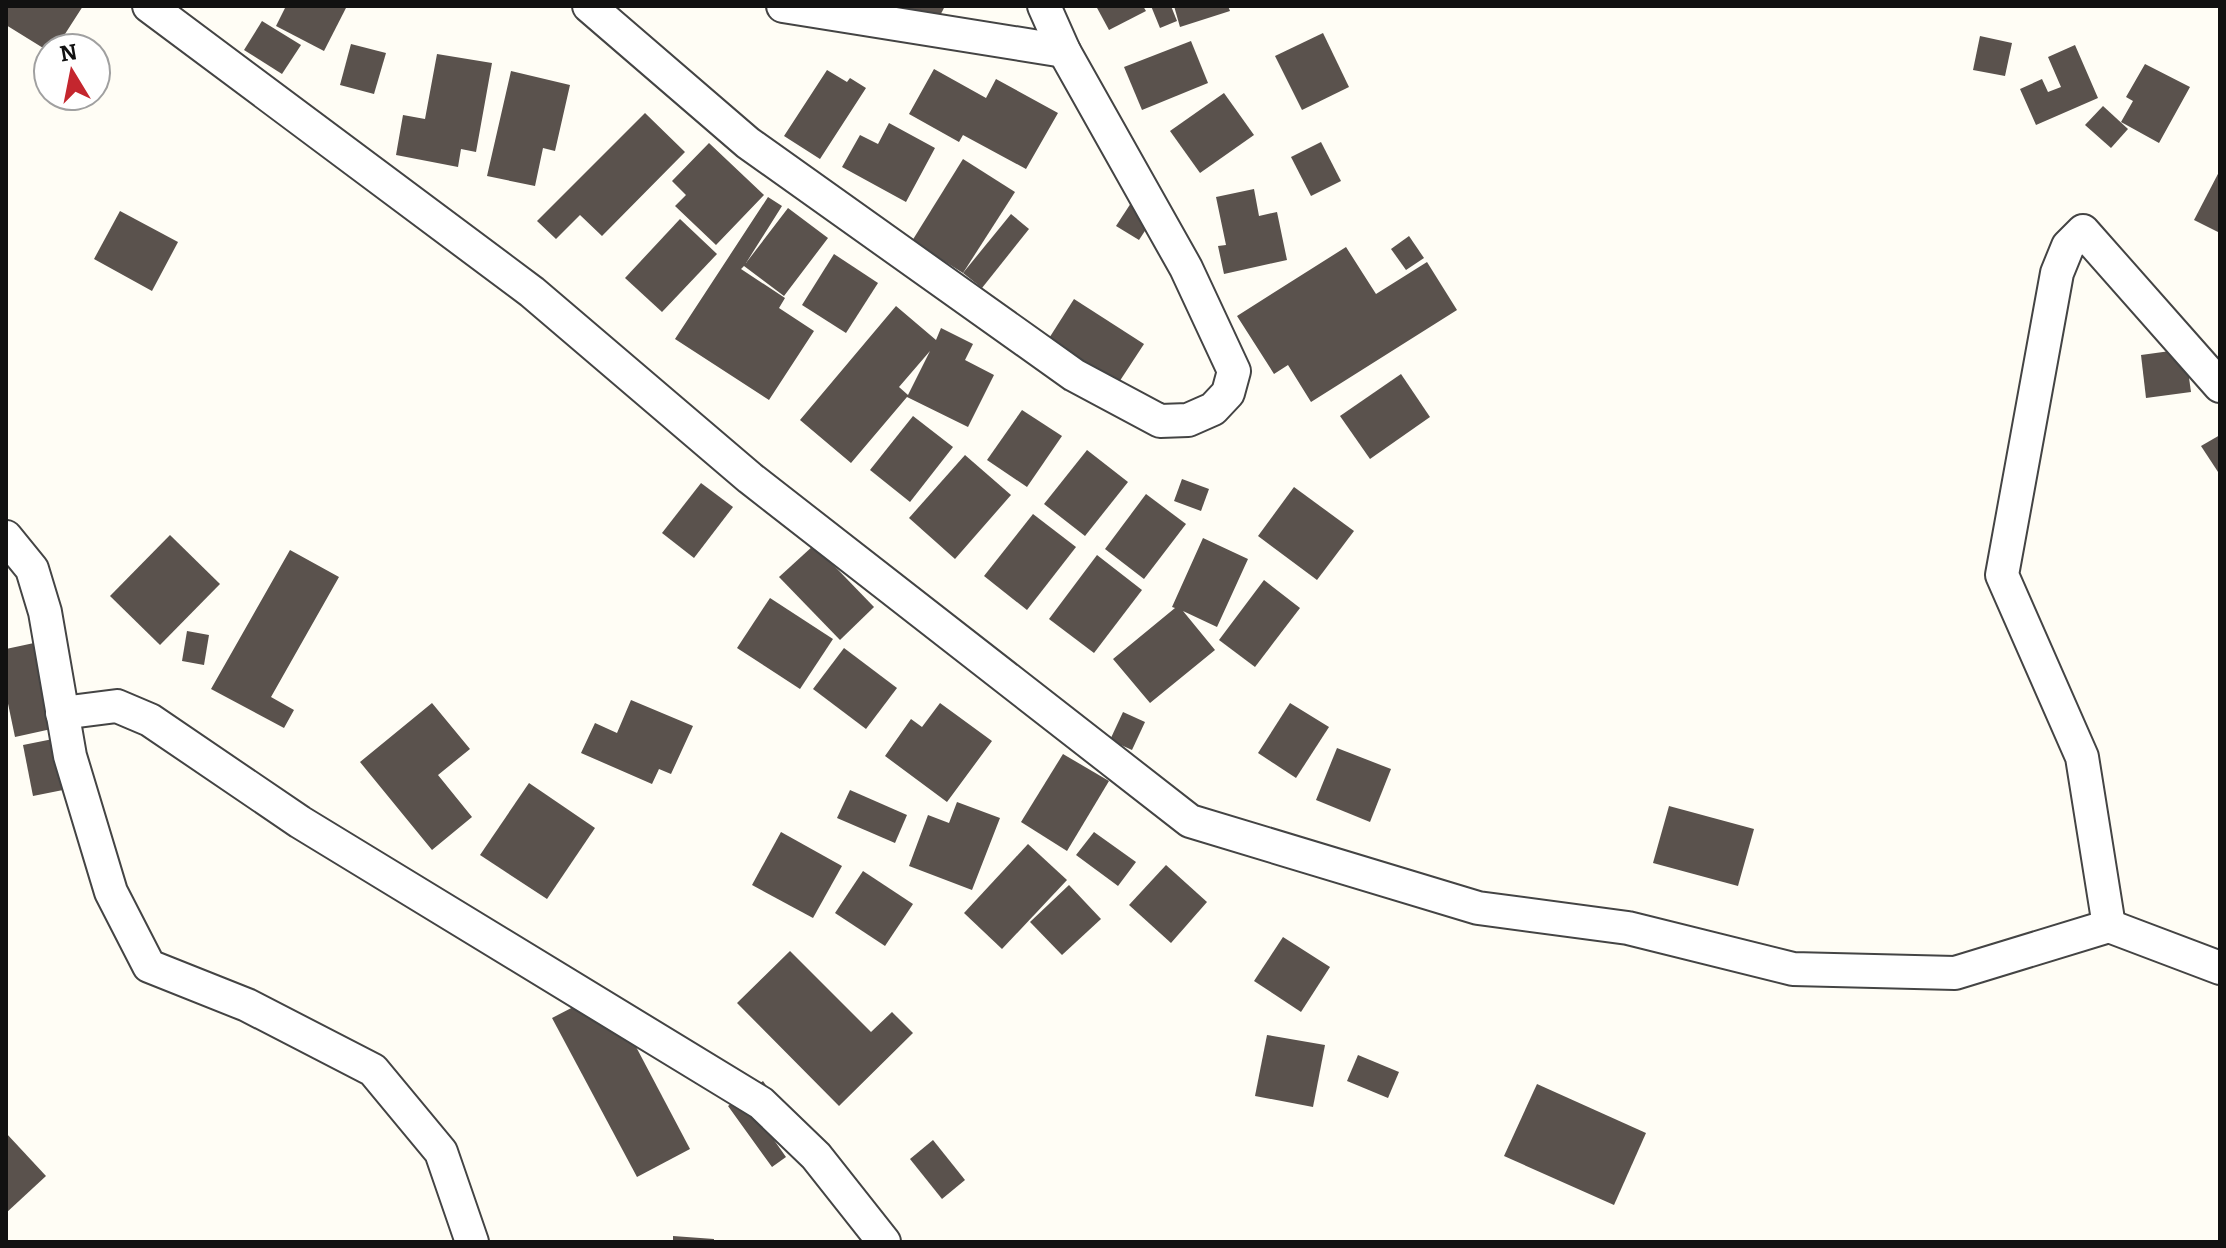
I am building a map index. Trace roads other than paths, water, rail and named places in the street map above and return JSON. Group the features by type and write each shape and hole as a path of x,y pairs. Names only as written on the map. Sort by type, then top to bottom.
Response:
{"street":[{"path":"149,6 532,292 750,478 1190,821 1478,908 1628,928 1793,969 1955,973 2109,926 2220,968"},
{"path":"589,6 748,143 1074,375 1160,421 1188,420 1213,409 1228,393 1234,371 1186,268 1064,51 1044,6"},
{"path":"783,6 1064,51"},
{"path":"2109,926 2082,757 2002,575 2057,273 2068,246 2083,231 2220,386"},
{"path":"6,537 32,569 45,612 70,756 111,892 149,966 247,1005 373,1070 441,1152 472,1242"},
{"path":"62,713 117,706 150,720 300,822 761,1103 816,1156 884,1242"}]}
